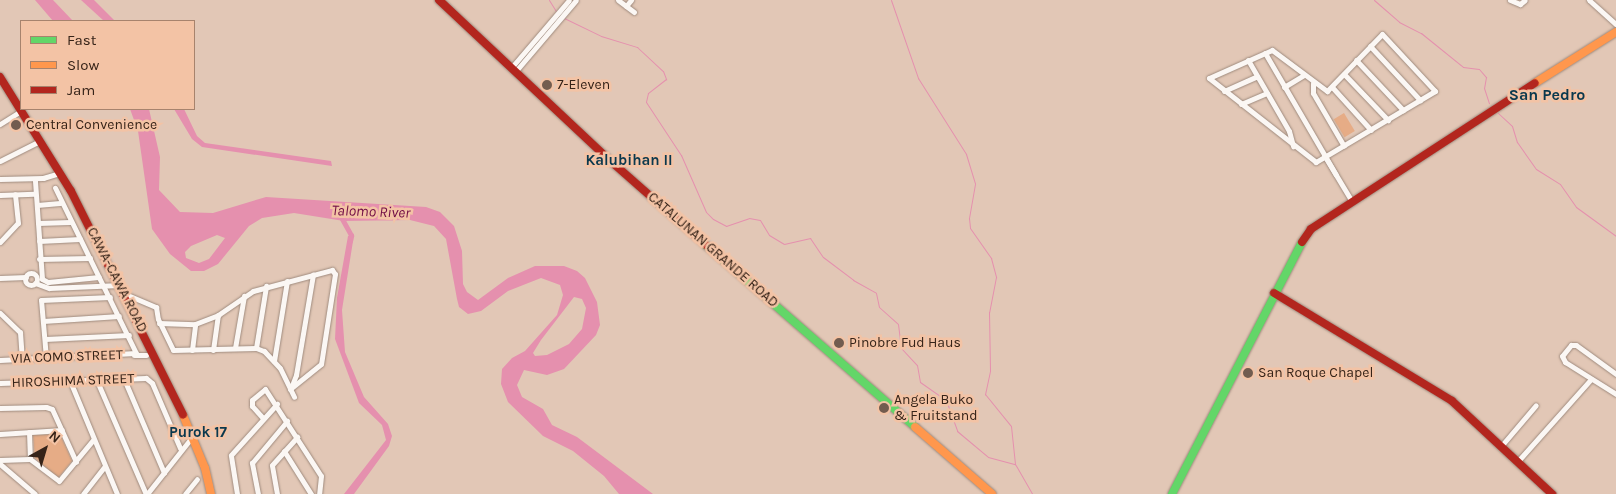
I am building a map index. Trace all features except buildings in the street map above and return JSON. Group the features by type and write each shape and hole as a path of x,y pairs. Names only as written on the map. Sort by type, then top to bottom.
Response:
{"main road":[{"name":"CATALUNAN GRANDE ROAD","path":"440,0 631,180 992,494"},
{"path":"1172,494 1274,293 1306,236 1323,218 1616,32"},
{"name":"CAWA-CAWA ROAD","path":"1,82 20,108"},
{"name":"CAWA-CAWA ROAD","path":"22,111 59,172 125,294 192,437 211,494"},
{"path":"1274,293 1452,401 1502,445 1552,494"}],"street":[{"path":"513,70 568,4 576,0"},
{"path":"618,0 634,12"},
{"path":"626,6 632,0"},
{"path":"1510,0 1520,4 1525,0"},
{"path":"1589,0 1616,24"},
{"path":"1381,34 1385,35 1435,87 1435,91 1314,162 1210,78 1265,53 1276,52 1326,92 1370,46 1381,34"},
{"path":"1370,46 1420,100"},
{"path":"1265,53 1351,200"},
{"path":"1248,60 1289,131 1293,146"},
{"path":"1356,60 1403,110"},
{"path":"1344,74 1388,120"},
{"path":"1284,87 1304,75"},
{"path":"1224,91 1257,76"},
{"path":"1313,83 1313,93 1344,146"},
{"path":"1332,87 1371,130"},
{"path":"1241,104 1267,93"},
{"path":"0,124 22,111"},
{"path":"0,161 40,141"},
{"path":"0,179 48,177 59,172"},
{"path":"35,182 34,194 37,205 39,260 42,279 48,282 99,277"},
{"path":"55,188 60,204 129,335 135,354"},
{"path":"0,242 18,223 14,194"},
{"path":"0,195 34,194"},
{"path":"37,205 60,204"},
{"path":"38,223 70,222"},
{"path":"39,241 80,239"},
{"path":"39,260 90,258"},
{"path":"159,323 195,324 218,315 244,295 266,286 330,270 336,274 321,364 290,390"},
{"path":"0,278 26,277 34,274 36,283"},
{"path":"290,390 296,375 313,274"},
{"path":"26,277 28,284 36,283 49,288 105,287 120,284"},
{"path":"274,361 287,281"},
{"path":"256,348 266,286"},
{"path":"125,294 156,307 159,323 173,350 256,348 274,361 294,397"},
{"path":"235,348 244,295"},
{"path":"46,358 41,300 110,297"},
{"path":"0,313 20,332 22,359"},
{"path":"213,350 218,315"},
{"path":"43,321 119,316"},
{"path":"192,350 195,324"},
{"path":"45,339 129,335"},
{"path":"1616,374 1578,347 1571,345 1563,354 1563,360 1616,394"},
{"name":"VIA COMO STREET","path":"0,360 146,355"},
{"name":"HIROSHIMA STREET","path":"0,384 146,378 152,383 180,448"},
{"path":"124,379 164,473"},
{"path":"1518,461 1592,379"},
{"path":"70,381 116,493"},
{"path":"97,381 146,494 164,473 180,448 192,437"},
{"path":"262,417 251,403 257,393 265,389 277,404 321,476 319,494"},
{"path":"238,494 231,454 262,417 277,404"},
{"path":"1502,445 1536,405"},
{"path":"0,408 50,408 76,462"},
{"path":"258,494 252,463 287,421"},
{"path":"0,434 62,430"},
{"path":"29,432 30,459"},
{"path":"277,494 271,468 297,437"},
{"path":"0,460 30,459 59,481 93,440"},
{"path":"284,451 310,494"},
{"path":"0,464 35,494"},
{"path":"83,494 104,467"},
{"path":"185,494 197,479"}],"shaded area":[{"path":"1344,113 1355,131 1345,137 1334,119"},
{"path":"60,434 72,461 58,478 35,458 33,435"}],"water":[{"path":"35,0 53,0 72,20 52,20"},
{"path":"81,0 94,0 114,20 103,20"},
{"name":"Talomo River","path":"130,110 149,110 160,157 159,190 180,212 213,213 266,197 426,207 440,212 454,226 462,251 463,284 467,292 478,300 508,278 535,266 564,266 577,271 585,278 597,302 600,325 596,335 564,369 547,375 524,370 517,385 522,397 543,409 552,425 577,437 653,494 619,494 604,476 573,451 543,436 508,402 501,384 502,369 512,358 525,351 557,315 563,295 560,285 541,278 508,291 481,311 468,314 459,307 446,239 434,226 410,220 344,221 294,213 262,218 249,226 218,264 204,271 191,271 170,254 152,229 138,131","holes":["217,235 225,238 209,259 199,263 186,258 185,252 191,246","574,297 582,299 586,308 582,329 569,344 547,355 535,356 533,353 541,340"]},
{"path":"175,110 184,110 197,136 205,143 331,161 332,166 202,147 192,139"},
{"path":"354,235 342,310 345,352 364,397 388,424 392,436 389,446 354,494 344,494 386,440 382,425 359,403 335,339 337,298 348,236"}],"waterway":[{"path":"549,0 556,11"},
{"path":"891,0 918,78 966,154 975,184 969,218 970,228 991,258 996,277 989,312 990,371 985,394 1011,426 1015,464"},
{"path":"1374,0 1399,22 1421,33 1463,67 1479,69 1486,77 1484,88 1489,103"},
{"path":"564,18 601,36 637,47 663,71 666,79 648,93 646,102 681,155 706,212 713,219 726,226 749,218 760,220 769,235 784,244 810,238 823,257 853,280 876,293 879,307 898,324 901,348 917,365 920,382 946,400 957,431 988,457 1015,464 1032,494"},
{"path":"1498,113 1512,126 1517,142 1536,169 1560,184 1576,207 1616,236"},
{"name":"Talomo River","path":"341,217 351,235 350,241"}],"traffic: fast":[{"path":"1172,494 1302,242"},
{"path":"707,246 915,427"}],"traffic: slow":[{"path":"1535,83 1616,32"},
{"path":"183,415 205,468 211,494"},
{"path":"915,427 992,494"}],"traffic: jam":[{"path":"439,0 607,158 707,246"},
{"path":"0,77 20,109"},
{"path":"1302,242 1311,229 1535,83"},
{"path":"21,110 71,191 183,415"},
{"path":"1274,293 1452,401 1552,494"}],"place":[{"name":"7-Eleven","path":"547,85"},
{"name":"Central Convenience","path":"16,125"},
{"name":"Pinobre Fud Haus","path":"839,343"},
{"name":"San Roque Chapel","path":"1248,373"},
{"name":"Angela Buko & Fruitstand","path":"884,408"}],"district":[{"name":"San Pedro","path":"1547,95"},
{"name":"Kalubihan II","path":"629,161"},
{"name":"Purok 17","path":"198,433"}]}
